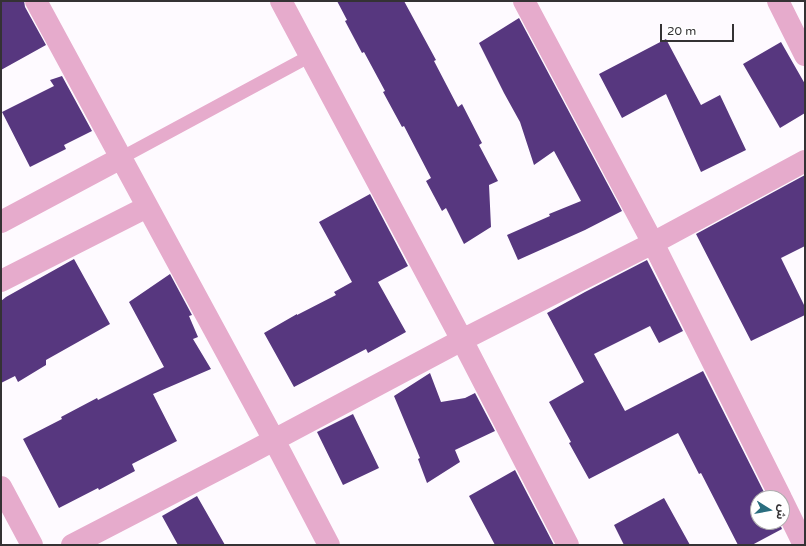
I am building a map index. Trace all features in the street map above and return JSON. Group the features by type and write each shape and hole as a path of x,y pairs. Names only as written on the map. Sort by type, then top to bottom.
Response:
{"street":[{"path":"36,1 274,440 329,545"},
{"path":"281,1 462,340 568,545"},
{"path":"524,1 652,243 776,490"},
{"path":"778,1 805,55"},
{"path":"1,222 121,158"},
{"path":"72,545 242,457 462,340 652,243 805,161"},
{"path":"1,281 147,206"},
{"path":"1,487 32,545"},
{"path":"790,517 804,545"}],"lane":[{"path":"121,158 310,56"}],"building":[{"path":"1,1 24,1 25,7 46,45 1,70"},
{"path":"337,1 404,1 436,60 434,61 458,107 462,104 482,143 479,145 498,181 489,185 491,227 464,244 446,208 442,211 426,181 431,178 404,126 402,127 383,92 385,91 364,52 362,53 345,21 347,20"},
{"path":"519,18 622,211 585,230 518,260 507,235 550,216 549,214 581,201 554,151 534,165 520,122 479,43"},
{"path":"666,39 701,105 720,95 746,150 701,172 666,94 622,118 599,74"},
{"path":"781,42 805,84 805,113 780,128 743,64"},
{"path":"62,76 92,131 64,145 66,149 30,167 2,112 54,86 50,80"},
{"path":"805,175 805,246 781,258 805,307 805,315 751,341 696,234"},
{"path":"370,194 408,266 378,282 406,332 368,353 366,349 294,387 264,333 297,314 336,295 334,292 352,282 319,222"},
{"path":"74,259 110,324 46,360 46,365 18,382 15,376 1,383 1,301"},
{"path":"647,260 683,331 659,343 650,326 594,354 625,411 703,371 763,490 750,490 750,530 780,530 752,545 738,545 701,473 699,474 678,433 589,479 549,402 584,382 547,313"},
{"path":"170,274 192,315 189,316 198,337 193,339 211,369 153,394 177,441 132,464 135,471 99,490 98,488 59,508 23,439 62,419 61,417 97,398 98,400 164,367 129,302"},
{"path":"430,373 441,402 465,398 475,393 495,431 455,450 460,462 427,483 418,459 420,458 394,396"},
{"path":"353,414 379,468 343,485 317,432"},
{"path":"515,470 554,545 495,545 469,496"},
{"path":"197,496 225,545 178,545 162,516"},
{"path":"664,498 690,545 624,545 614,525"}]}
